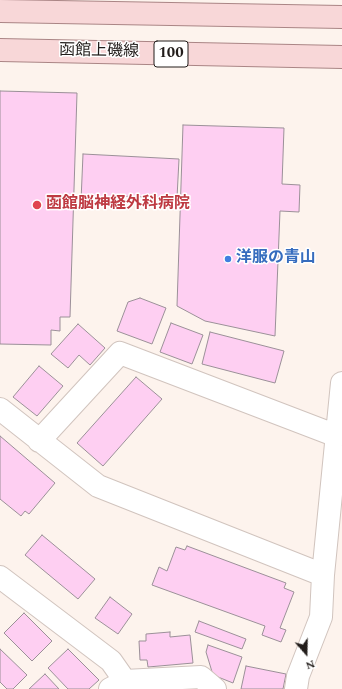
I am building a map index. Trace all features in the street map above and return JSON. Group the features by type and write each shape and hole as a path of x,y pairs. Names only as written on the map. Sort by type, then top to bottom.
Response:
{"main road":[{"path":"0,11 82,6 342,17"},
{"name":"函館上磯線","path":"0,50 342,57"}],"street":[{"path":"39,441 120,353 336,436"},
{"path":"296,689 298,676 321,617 323,575 342,383"},
{"path":"0,409 98,486 323,575"},
{"path":"0,577 112,661 121,686 201,677 215,689"}],"building":[{"name":"函館脳神経外科病院","path":"0,91 77,93 70,317 60,317 60,331 51,330 51,345 0,344"},
{"name":"洋服の青山","path":"183,125 284,128 282,184 300,185 299,212 280,211 275,336 205,321 177,306"},
{"path":"83,154 179,159 177,198 118,196 117,203 81,201"},
{"path":"140,298 166,308 152,344 117,331 128,302"},
{"path":"171,323 203,335 192,364 160,352"},
{"path":"78,324 105,348 90,365 79,355 68,368 51,354"},
{"path":"210,332 284,351 275,383 202,364"},
{"path":"39,366 63,386 37,416 13,397"},
{"path":"136,377 162,399 103,466 77,443"},
{"path":"0,436 55,483 29,514 25,511 21,516 0,499"},
{"path":"42,535 95,579 78,599 25,555"},
{"path":"187,546 286,583 284,588 294,592 280,628 286,630 281,642 262,635 265,626 152,585 159,567 167,571 176,547 185,550"},
{"path":"110,597 132,614 118,634 95,618"},
{"path":"24,613 52,641 32,661 4,633"},
{"path":"199,621 246,639 242,649 195,632"},
{"path":"170,632 170,637 190,635 193,663 148,667 147,660 140,660 139,641 146,641 146,634"},
{"path":"208,645 242,657 233,683 213,675 206,652"},
{"path":"0,649 27,675 13,689 7,689 0,682"},
{"path":"68,649 99,680 89,689 68,689 48,668"},
{"path":"246,666 286,674 283,689 241,689"},
{"path":"45,674 59,689 29,689"}],"place":[{"name":"函館脳神経外科病院","path":"37,205"},
{"name":"洋服の青山","path":"228,259"}]}
